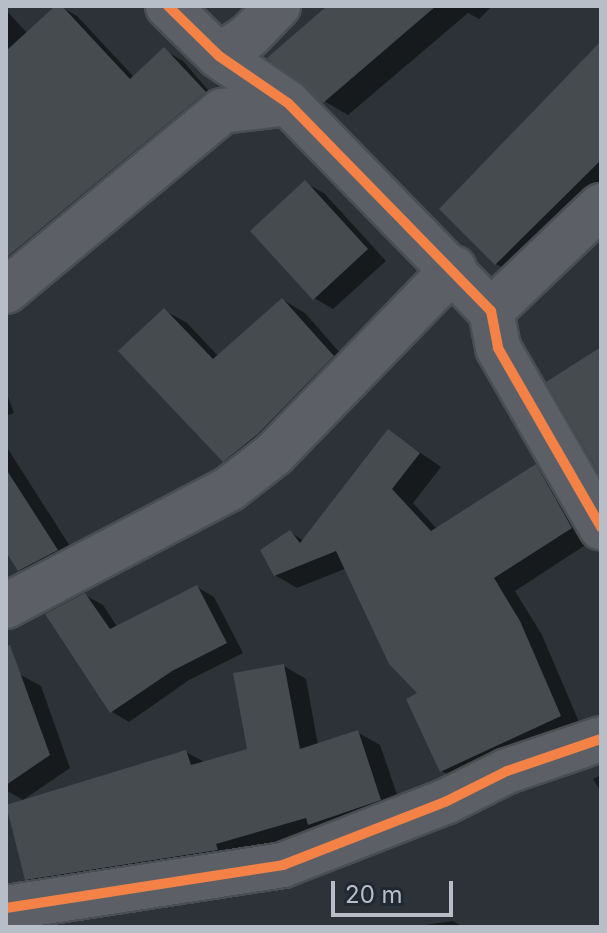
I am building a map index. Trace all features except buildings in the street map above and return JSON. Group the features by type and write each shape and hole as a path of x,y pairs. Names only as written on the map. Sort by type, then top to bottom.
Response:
{"street":[{"path":"168,6 219,56 288,103 454,268 491,311 498,348 601,527"},
{"path":"219,56 249,36 278,6"},
{"path":"6,291 222,111 288,103"},
{"path":"491,311 601,206"},
{"path":"6,606 229,489 275,453 454,268"},
{"path":"6,908 283,865 445,802 507,771 601,739"}],"cycle path":[{"path":"168,6 219,56 288,103 491,311 498,348 601,527"},
{"path":"6,908 283,865 445,802 507,771 601,739"}]}
